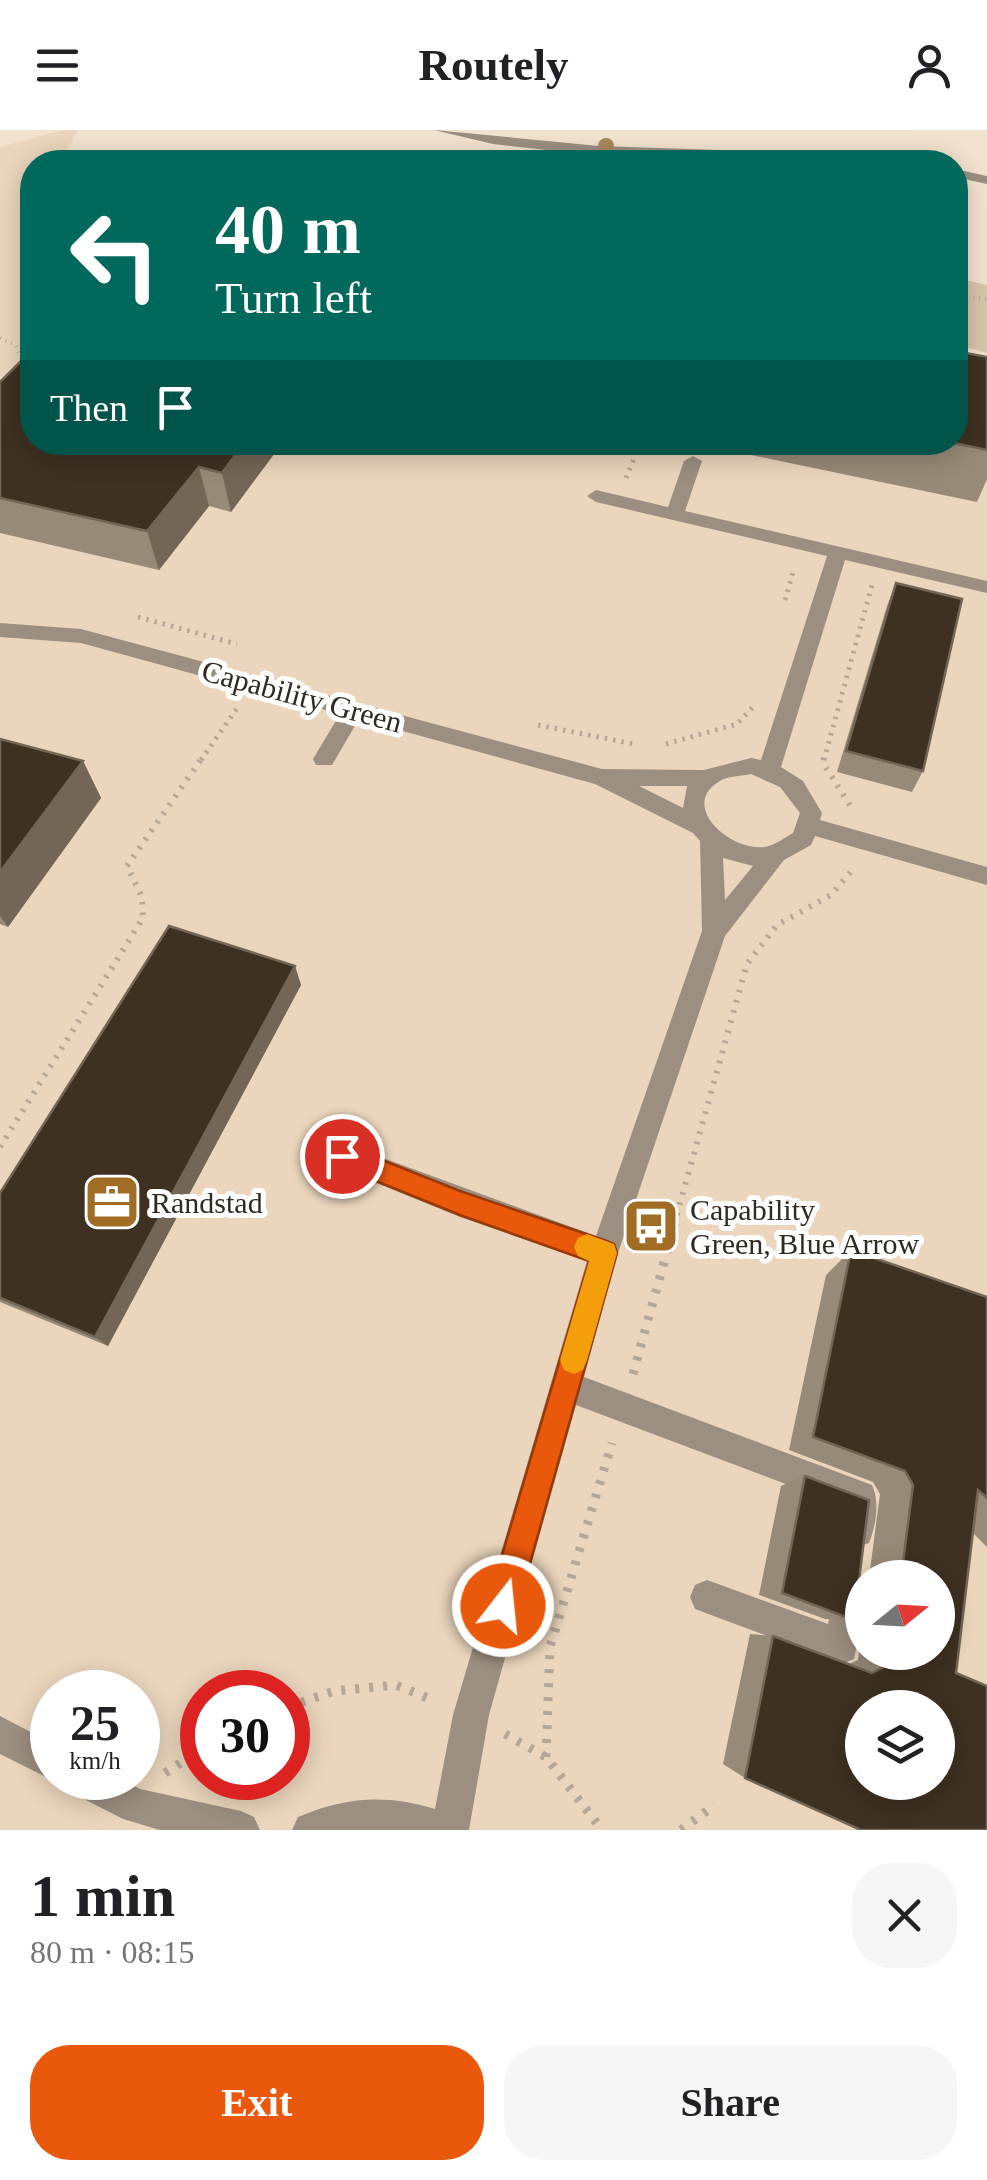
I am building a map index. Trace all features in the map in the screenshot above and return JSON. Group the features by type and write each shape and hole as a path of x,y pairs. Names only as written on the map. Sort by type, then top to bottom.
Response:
{"street":[{"path":"440,130 555,150"},
{"path":"674,514 693,461"},
{"path":"596,496 987,586"},
{"path":"768,770 838,552"},
{"name":"Capability Green","path":"0,630 81,636 602,777"},
{"path":"324,759 352,710"},
{"path":"734,766 768,770 784,777 806,800 810,826 792,849 775,856 742,856 602,777 706,778 734,766"},
{"path":"706,778 692,800 705,834 714,931"},
{"path":"810,826 987,876"},
{"path":"450,1830 471,1715 604,1253 714,931 775,856"},
{"path":"342,1156 460,1203 604,1253"},
{"path":"566,1386 862,1496 842,1647 708,1597"},
{"path":"0,1734 30,1750"},
{"path":"124,1800 241,1830"},
{"path":"311,1830 341,1817 396,1816 442,1830"}],"path":[{"path":"782,614 800,544"},
{"path":"546,1757 550,1647 602,1468 625,1406 747,964 776,926 824,899 852,875 859,841 858,820 823,764 878,562"},
{"path":"128,616 165,622 242,645"},
{"path":"537,724 650,747 688,741 737,724 758,702"},
{"path":"0,1146 143,918 142,898 128,866 224,728"},
{"path":"681,1830 715,1806"}],"shaded area":[{"path":"78,130 67,150 20,150 20,455 968,455 968,412 987,367 987,1830 0,1830 0,147"},
{"path":"968,281 987,285 987,353 968,348"}],"building":[{"path":"968,353 987,357 987,450 968,446"},
{"path":"20,362 20,455 235,455 222,473 199,467 147,531 0,498 0,382"},
{"path":"896,583 962,599 923,771 846,751"},
{"path":"0,739 83,761 0,872"},
{"path":"169,926 295,966 95,1337 0,1298 0,1193"},
{"path":"851,1250 987,1297 987,1498 978,1490 956,1673 987,1686 987,1830 861,1830 745,1778 773,1636 845,1663 845,1670 955,1670 955,1560 903,1560 913,1485 905,1471 813,1437"},
{"path":"805,1476 869,1500 862,1560 845,1560 845,1617 782,1593"}],"slow traffic":[{"path":"574,1360 604,1253 587,1247"}],"place":[{"name":"Randstad","path":"112,1202"},
{"name":"Capability Green, Blue Arrow","path":"651,1226"}],"route":[{"path":"342,1156 460,1203 604,1253 503,1606"}]}
